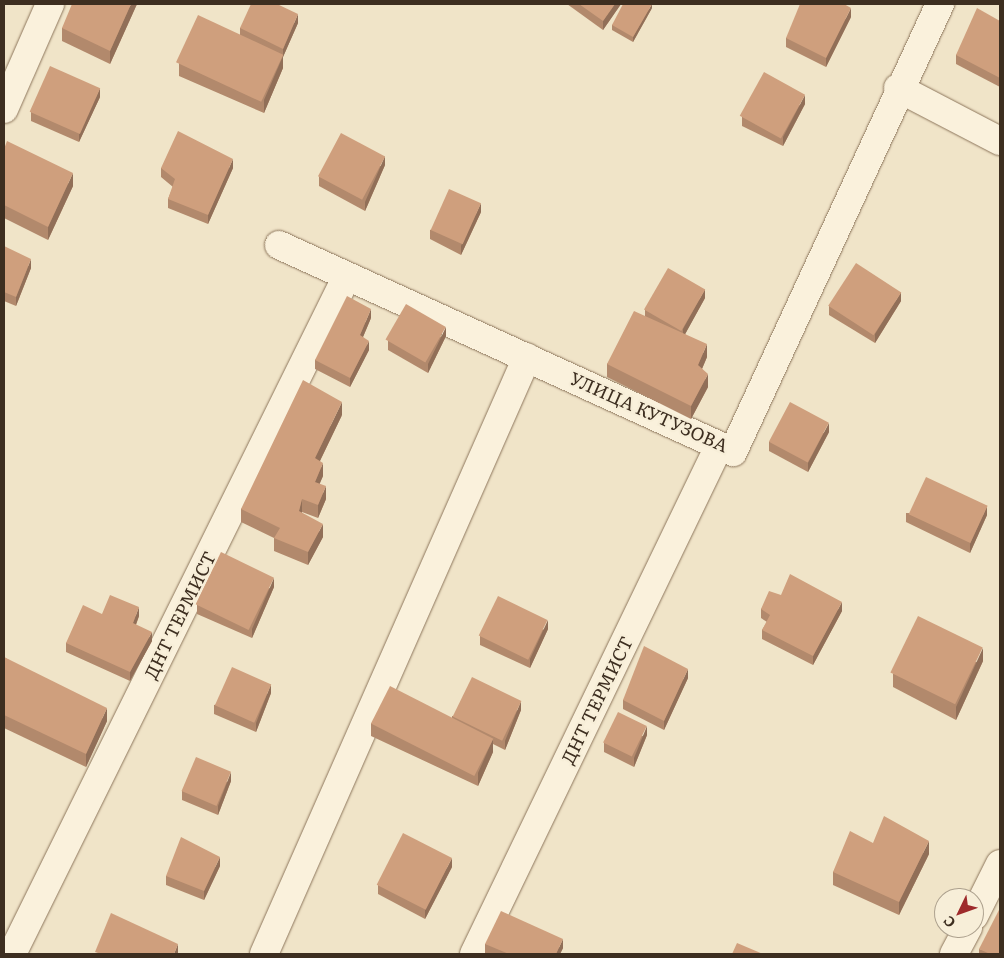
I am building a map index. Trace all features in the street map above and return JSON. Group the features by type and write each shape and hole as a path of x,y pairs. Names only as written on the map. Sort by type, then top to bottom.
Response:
{"street":[{"path":"4,109 50,4"},
{"name":"УЛИЦА КУТУЗОВА","path":"279,245 733,452 898,88 940,4"},
{"path":"898,88 1000,141"},
{"name":"ДНТ ТЕРМИСТ","path":"12,954 347,276"},
{"path":"264,954 527,357"},
{"name":"ДНТ ТЕРМИСТ","path":"474,954 719,446"},
{"path":"984,896 1000,864"},
{"path":"954,954 963,938"}],"building":[{"path":"72,4 131,4 110,51 62,28"},
{"path":"251,4 277,4 298,14 283,49 240,28"},
{"path":"579,4 615,4 603,21"},
{"path":"623,4 652,4 633,37 612,25"},
{"path":"800,4 844,4 851,8 826,58 786,38"},
{"path":"977,8 1000,21 1000,78 956,55"},
{"path":"198,15 283,55 261,102 176,62"},
{"path":"50,66 100,88 80,134 30,112"},
{"path":"764,72 805,95 781,139 740,116"},
{"path":"178,131 233,159 208,215 168,199 175,179 161,168"},
{"path":"341,133 385,156 362,200 318,176"},
{"path":"7,141 73,173 48,227 4,205 4,149"},
{"path":"449,189 481,203 463,244 431,230"},
{"path":"4,246 31,259 16,297 4,292"},
{"path":"856,263 901,292 874,335 828,306"},
{"path":"668,268 705,290 681,331 644,310"},
{"path":"347,296 371,309 360,335 369,341 350,378 315,360"},
{"path":"406,304 446,327 425,363 386,340"},
{"path":"634,311 707,344 698,365 708,374 691,406 607,364"},
{"path":"303,380 342,402 315,458 323,463 315,482 326,486 318,505 302,499 299,511 323,524 308,552 274,538 280,528 241,509"},
{"path":"790,402 829,423 808,462 769,442"},
{"path":"926,477 988,506 970,543 909,514"},
{"path":"221,552 274,578 249,630 196,604"},
{"path":"790,574 842,602 813,656 762,630 770,615 761,609 769,591 781,595"},
{"path":"110,595 139,607 133,623 152,632 130,672 66,643 83,605 102,614"},
{"path":"498,596 547,620 528,660 479,636"},
{"path":"918,616 983,648 955,704 890,673"},
{"path":"644,646 688,669 664,721 623,700"},
{"path":"4,657 107,708 86,754 4,715"},
{"path":"232,667 271,684 254,723 215,705"},
{"path":"472,677 521,701 502,741 453,717"},
{"path":"390,686 493,739 474,776 371,723"},
{"path":"618,712 647,726 632,757 603,743"},
{"path":"196,757 231,772 217,806 182,791"},
{"path":"884,816 929,841 899,902 833,872 850,831 873,843"},
{"path":"403,833 452,858 426,910 377,885"},
{"path":"181,837 220,857 204,891 166,876"},
{"path":"1000,908 1000,954 990,954 979,949"},
{"path":"501,911 563,939 556,954 509,954 485,944"},
{"path":"111,913 178,944 174,954 101,954 95,952"},
{"path":"737,943 763,954 732,954"}]}
